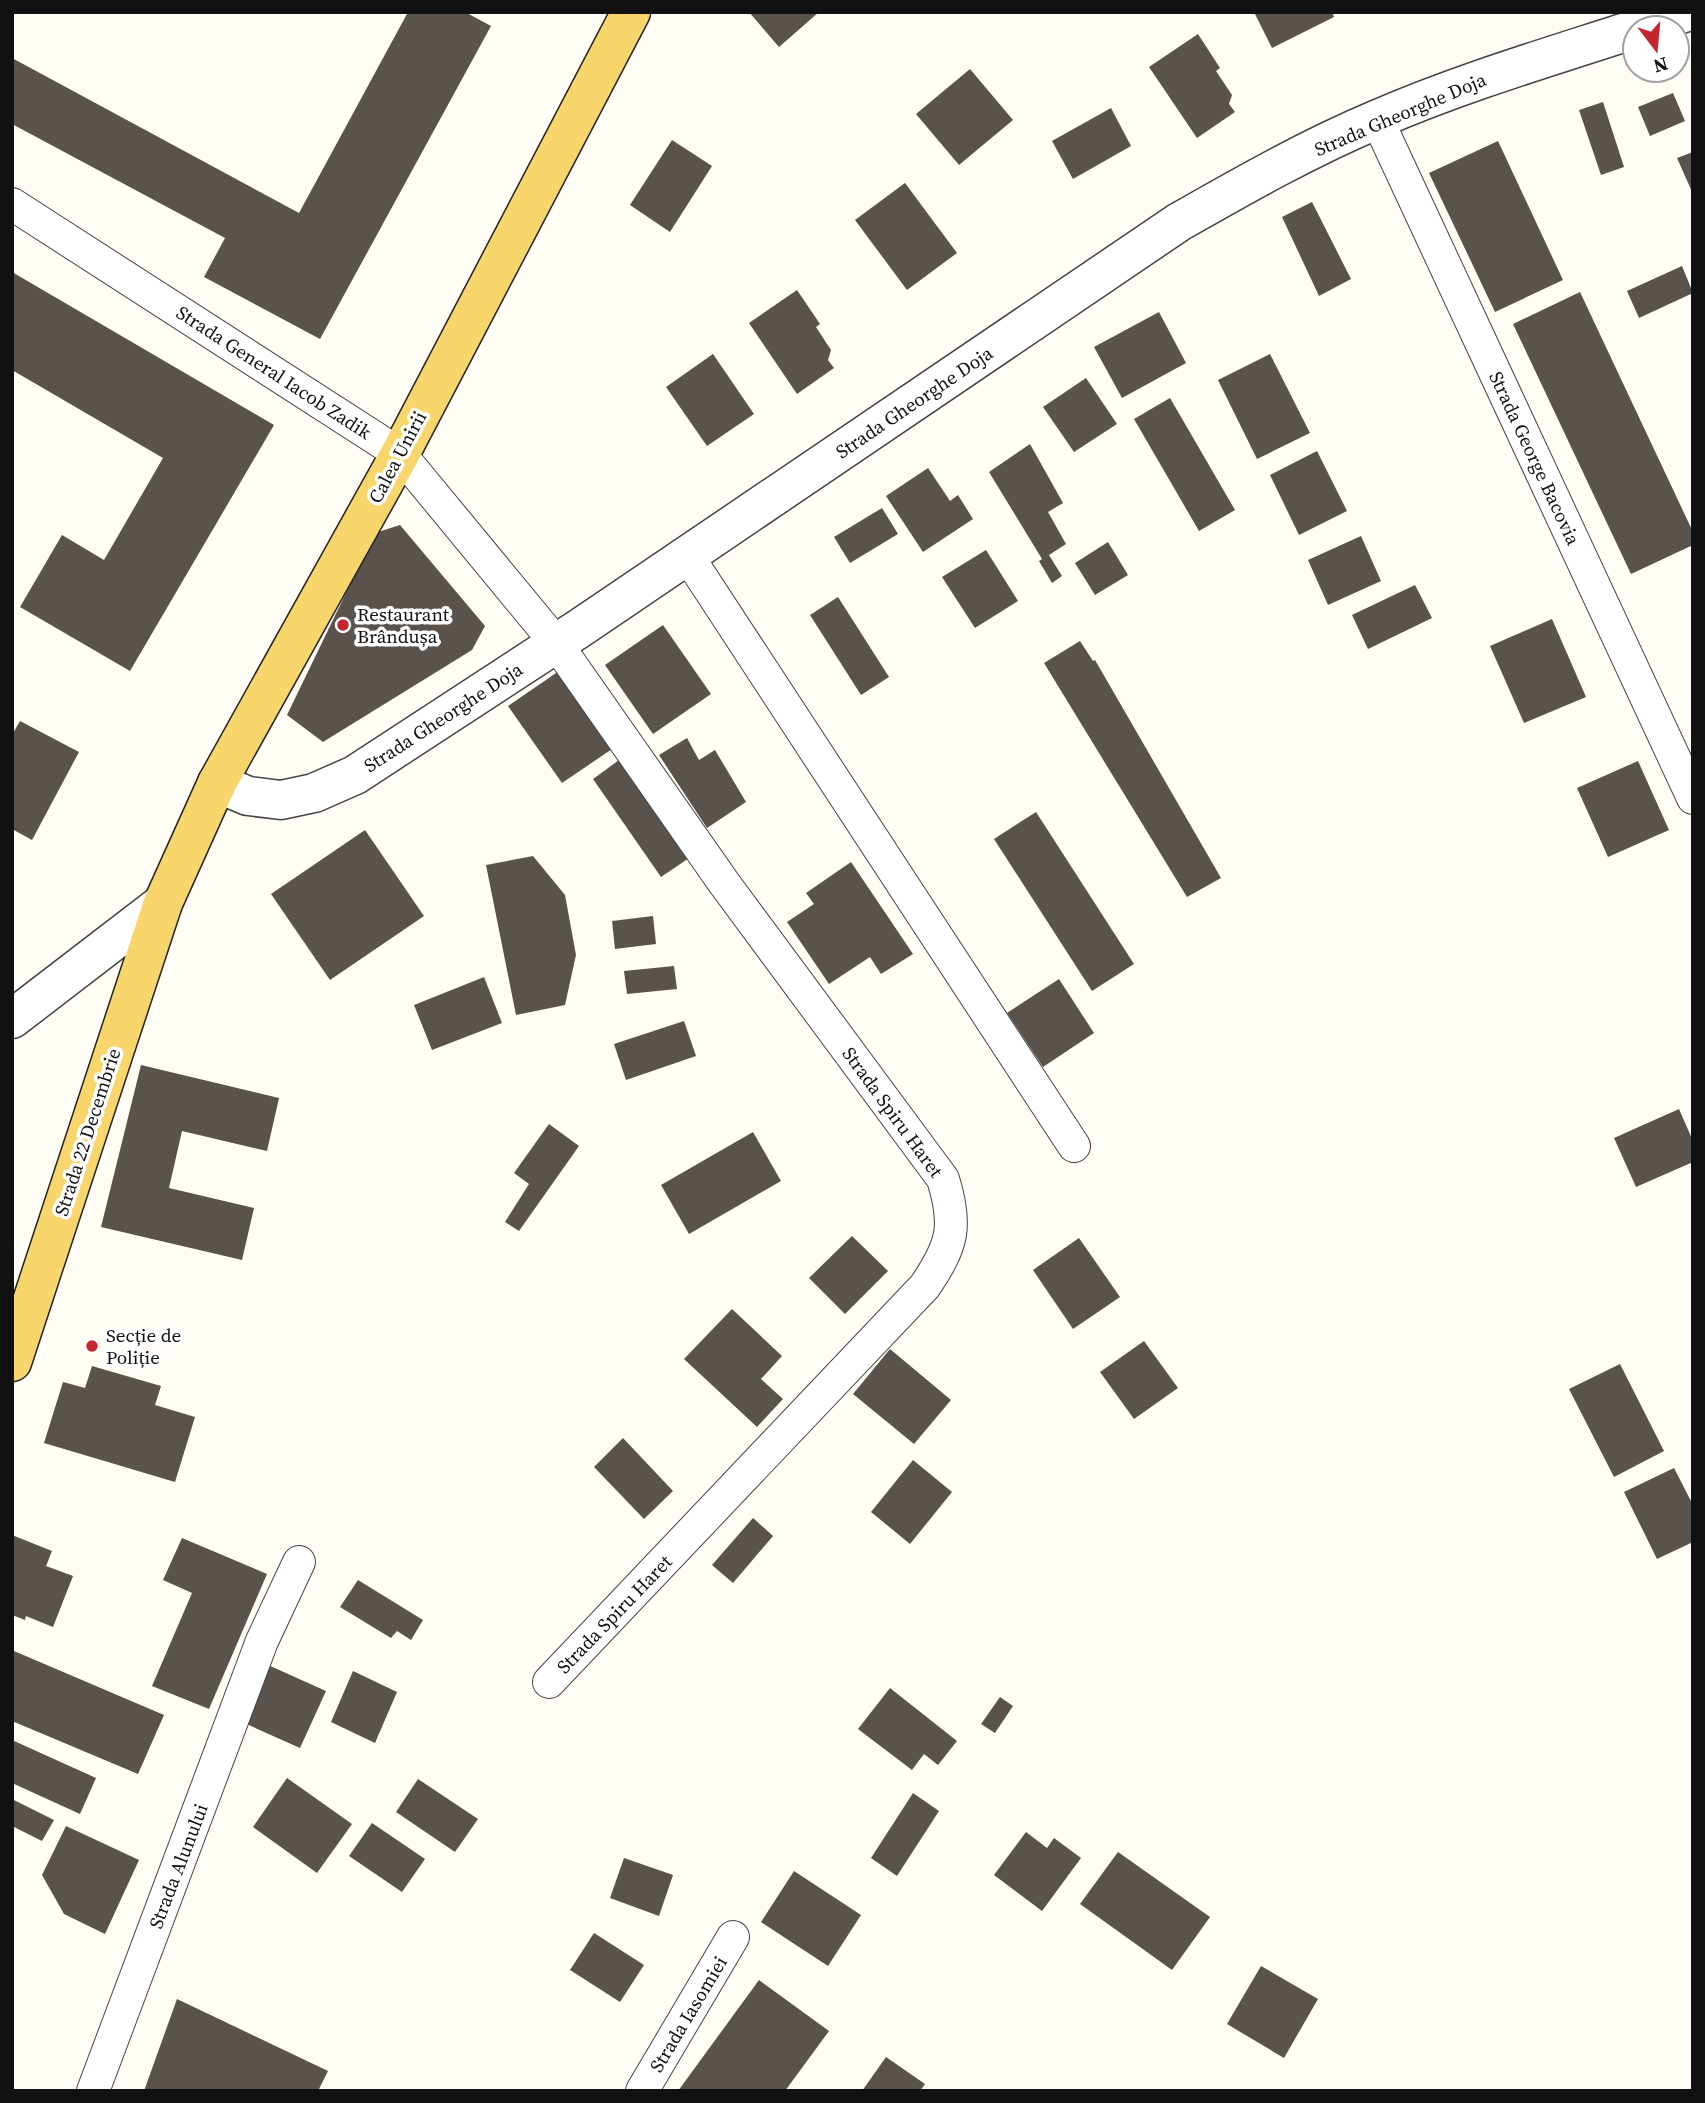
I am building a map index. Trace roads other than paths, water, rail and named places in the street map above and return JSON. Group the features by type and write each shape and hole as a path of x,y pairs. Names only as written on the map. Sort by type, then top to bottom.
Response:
{"main road":[{"name":"Calea Unirii","path":"163,902 217,783 400,454 631,12"},
{"name":"Strada 22 Decembrie","path":"12,1362 163,902"}],"street":[{"name":"Strada Gheorghe Doja","path":"217,783 248,796 281,800 314,793 355,775 556,643 1179,222 1277,166 1377,119 1479,79 1621,34"},
{"name":"Strada George Bacovia","path":"1377,119 1693,797"},
{"name":"Strada General Iacob Zadik","path":"12,204 400,454 556,643"},
{"path":"687,555 1074,1146"},
{"name":"Strada Spiru Haret","path":"549,1682 925,1286 946,1255 952,1216 943,1179 724,883 556,643"},
{"path":"12,1019 163,902"},
{"name":"Strada Alunului","path":"93,2091 262,1641 299,1562"},
{"name":"Strada Iasomiei","path":"642,2091 733,1937"}],"place":[{"name":"Restaurant Brândușa","path":"343,625"},
{"name":"Secție de Poliție","path":"92,1346"}]}
